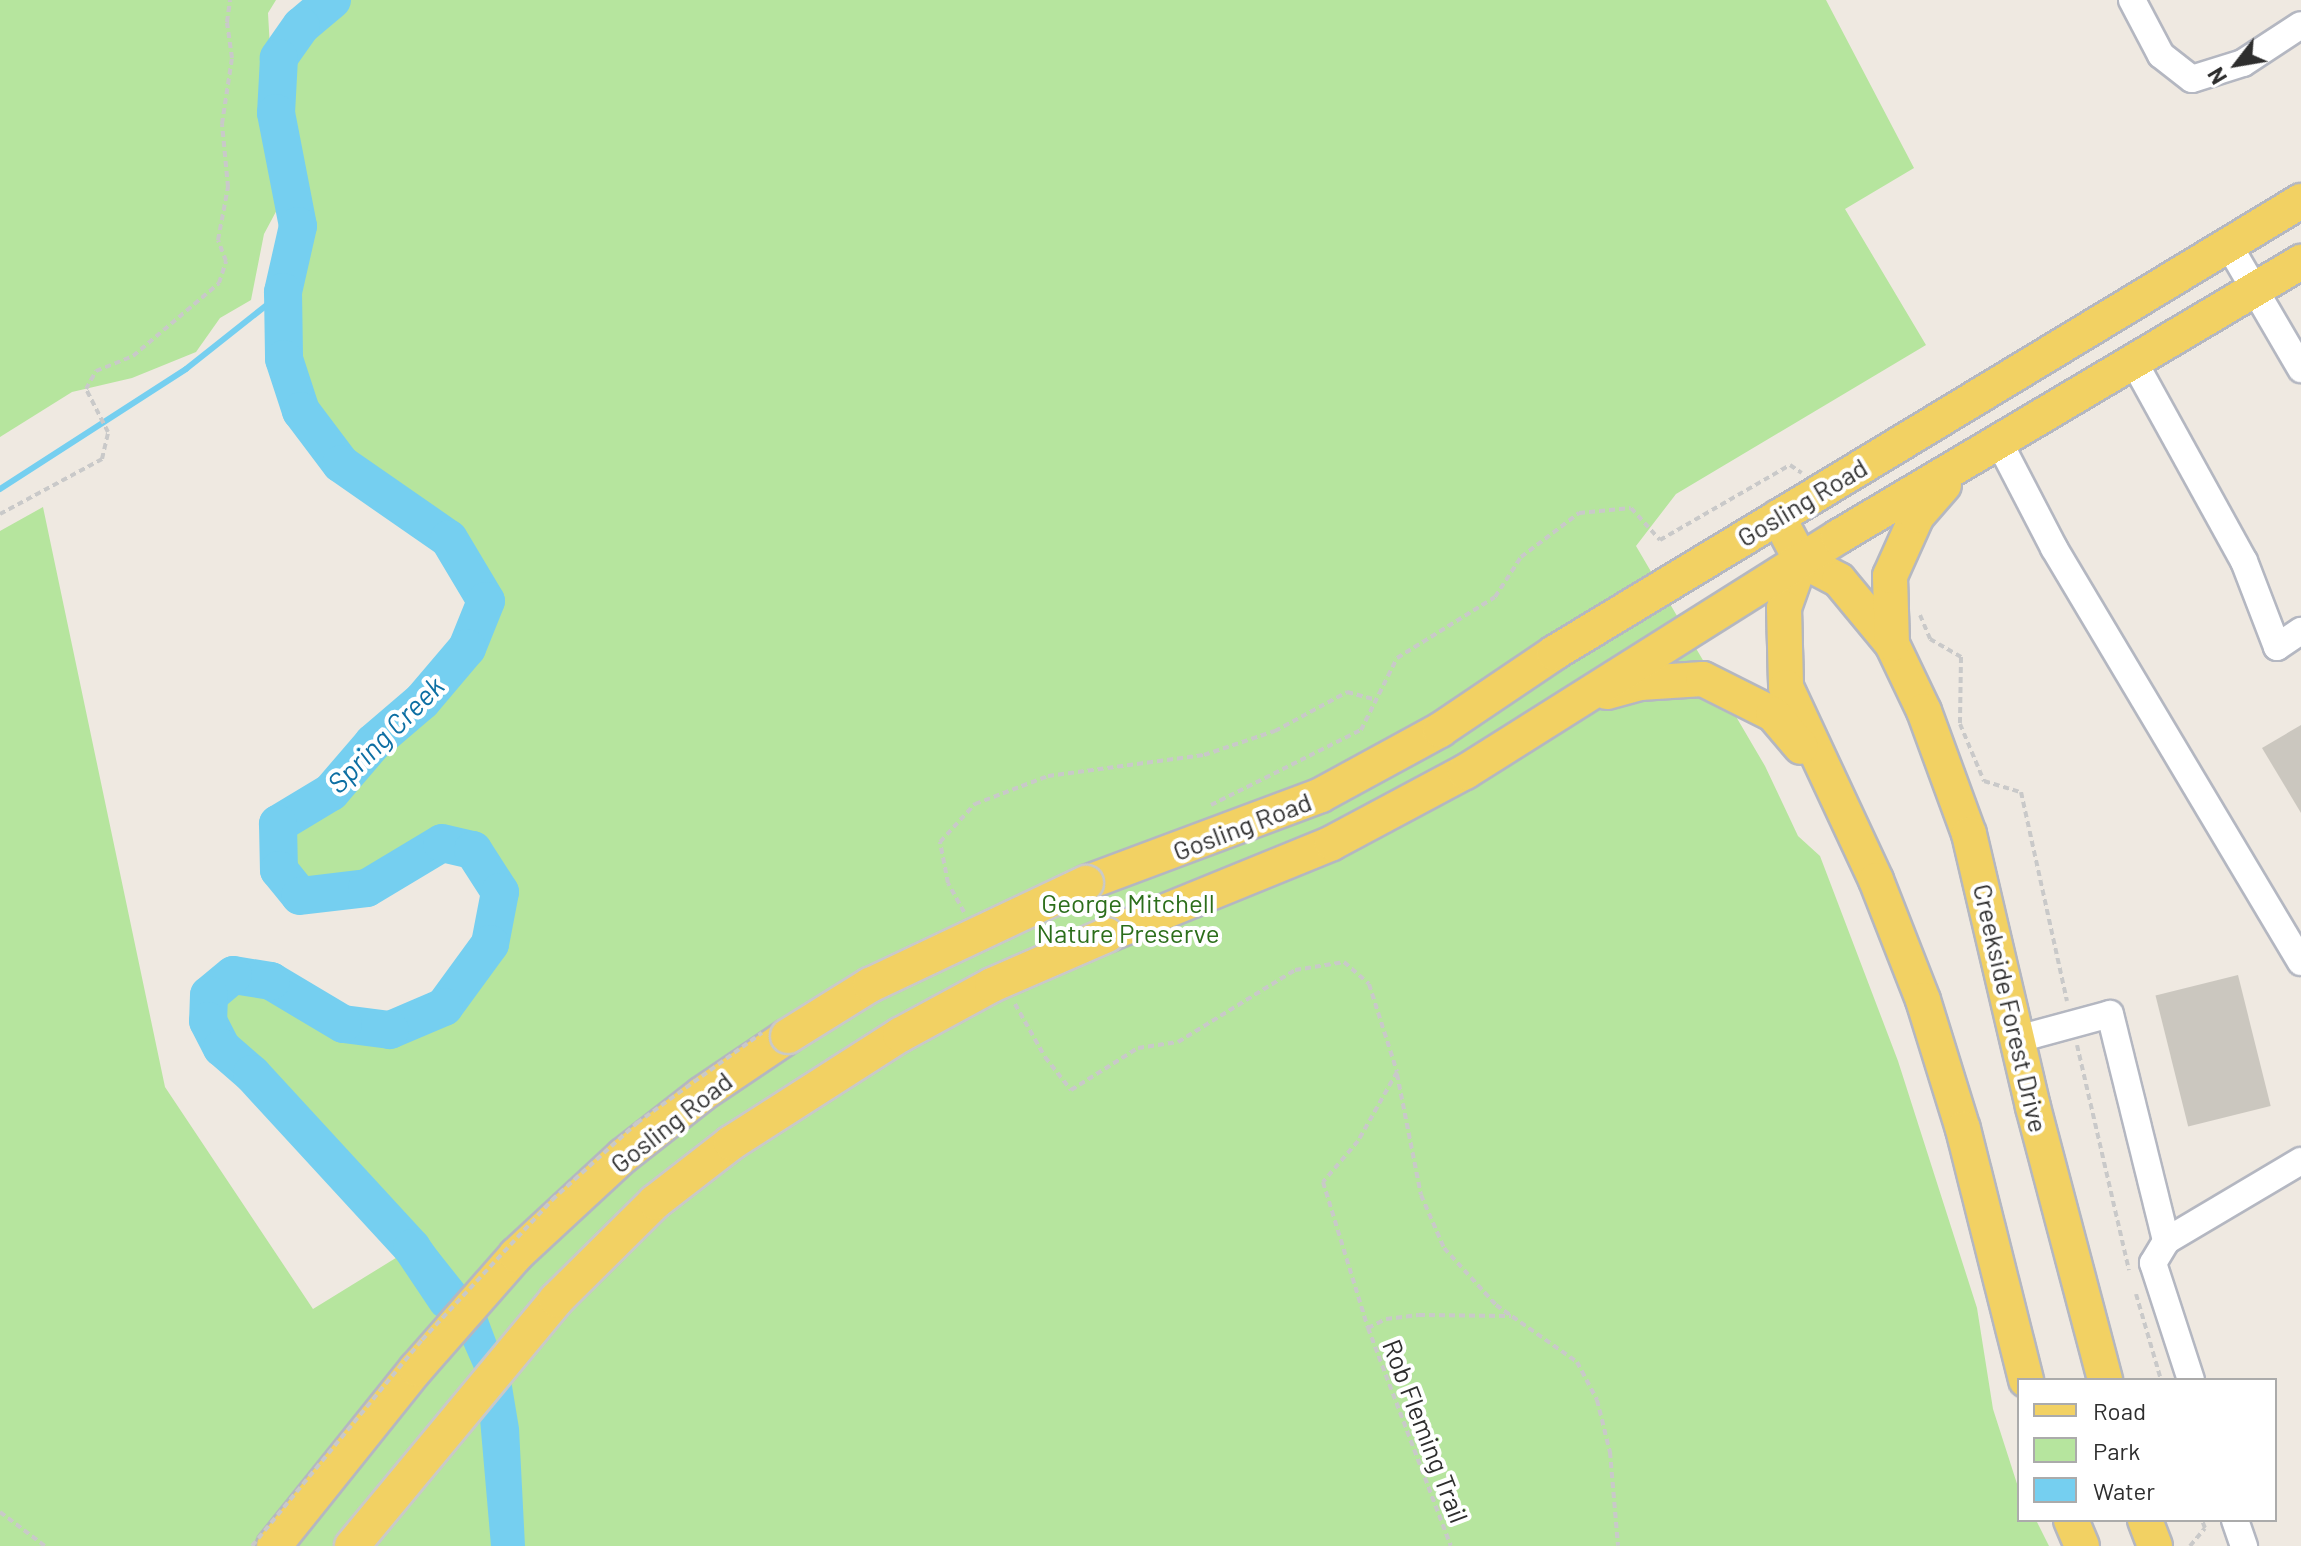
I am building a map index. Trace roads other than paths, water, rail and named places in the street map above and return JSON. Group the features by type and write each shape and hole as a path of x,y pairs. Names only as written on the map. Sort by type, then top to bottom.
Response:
{"main road":[{"name":"Gosling Road","path":"274,1546 416,1369 516,1255 623,1156 702,1094 870,985 1086,883 1321,795 1440,730 1816,493 2301,201"},
{"name":"Gosling Road","path":"352,1546 556,1300 655,1202 731,1143 900,1035 992,985 1332,843 1465,772 1801,560 1998,440 2134,362 2252,288 2301,262"},
{"name":"Creekside Forest Drive","path":"1892,644 1890,576 1917,516 1963,464"},
{"path":"1778,517 1801,560 1784,608 1786,687 1876,880 1923,1000 1963,1129 2025,1378"},
{"name":"Creekside Forest Drive","path":"1801,560 1839,580 1892,644 1969,834 2104,1378"},
{"path":"1580,700 1640,683 1703,679 1773,714 1824,774"},
{"path":"2072,1522 2082,1546"},
{"path":"2146,1522 2155,1546"}],"lane":[{"path":"2132,0 2161,55 2192,79 2243,63 2301,25"},
{"path":"2228,244 2301,369"},
{"path":"2134,362 2244,561 2277,647 2301,631"},
{"path":"1998,440 2060,560 2301,962"},
{"path":"2018,1039 2110,1014 2166,1241"},
{"path":"2190,1378 2153,1263 2166,1241 2301,1161"},
{"path":"2236,1522 2244,1546"}],"water":[{"path":"427,1238 485,1311 511,1380 519,1428 525,1546 491,1546 476,1373 461,1339 411,1277"}],"waterway":[{"name":"Spring Creek","path":"332,0 301,26 279,58 276,113 298,226 283,292 284,359 301,411 341,464 449,539 486,601 467,648 422,701 373,743 331,792 278,824 279,870 300,896 367,888 442,843 473,850 500,892 490,944 444,1007 390,1030 343,1024 271,981 233,975 209,995 208,1021 222,1048 252,1074 412,1248 447,1300"},
{"path":"0,489 186,369 283,292"}],"park label":[{"name":"George Mitchell Nature Preserve","path":"1128,918"}]}
